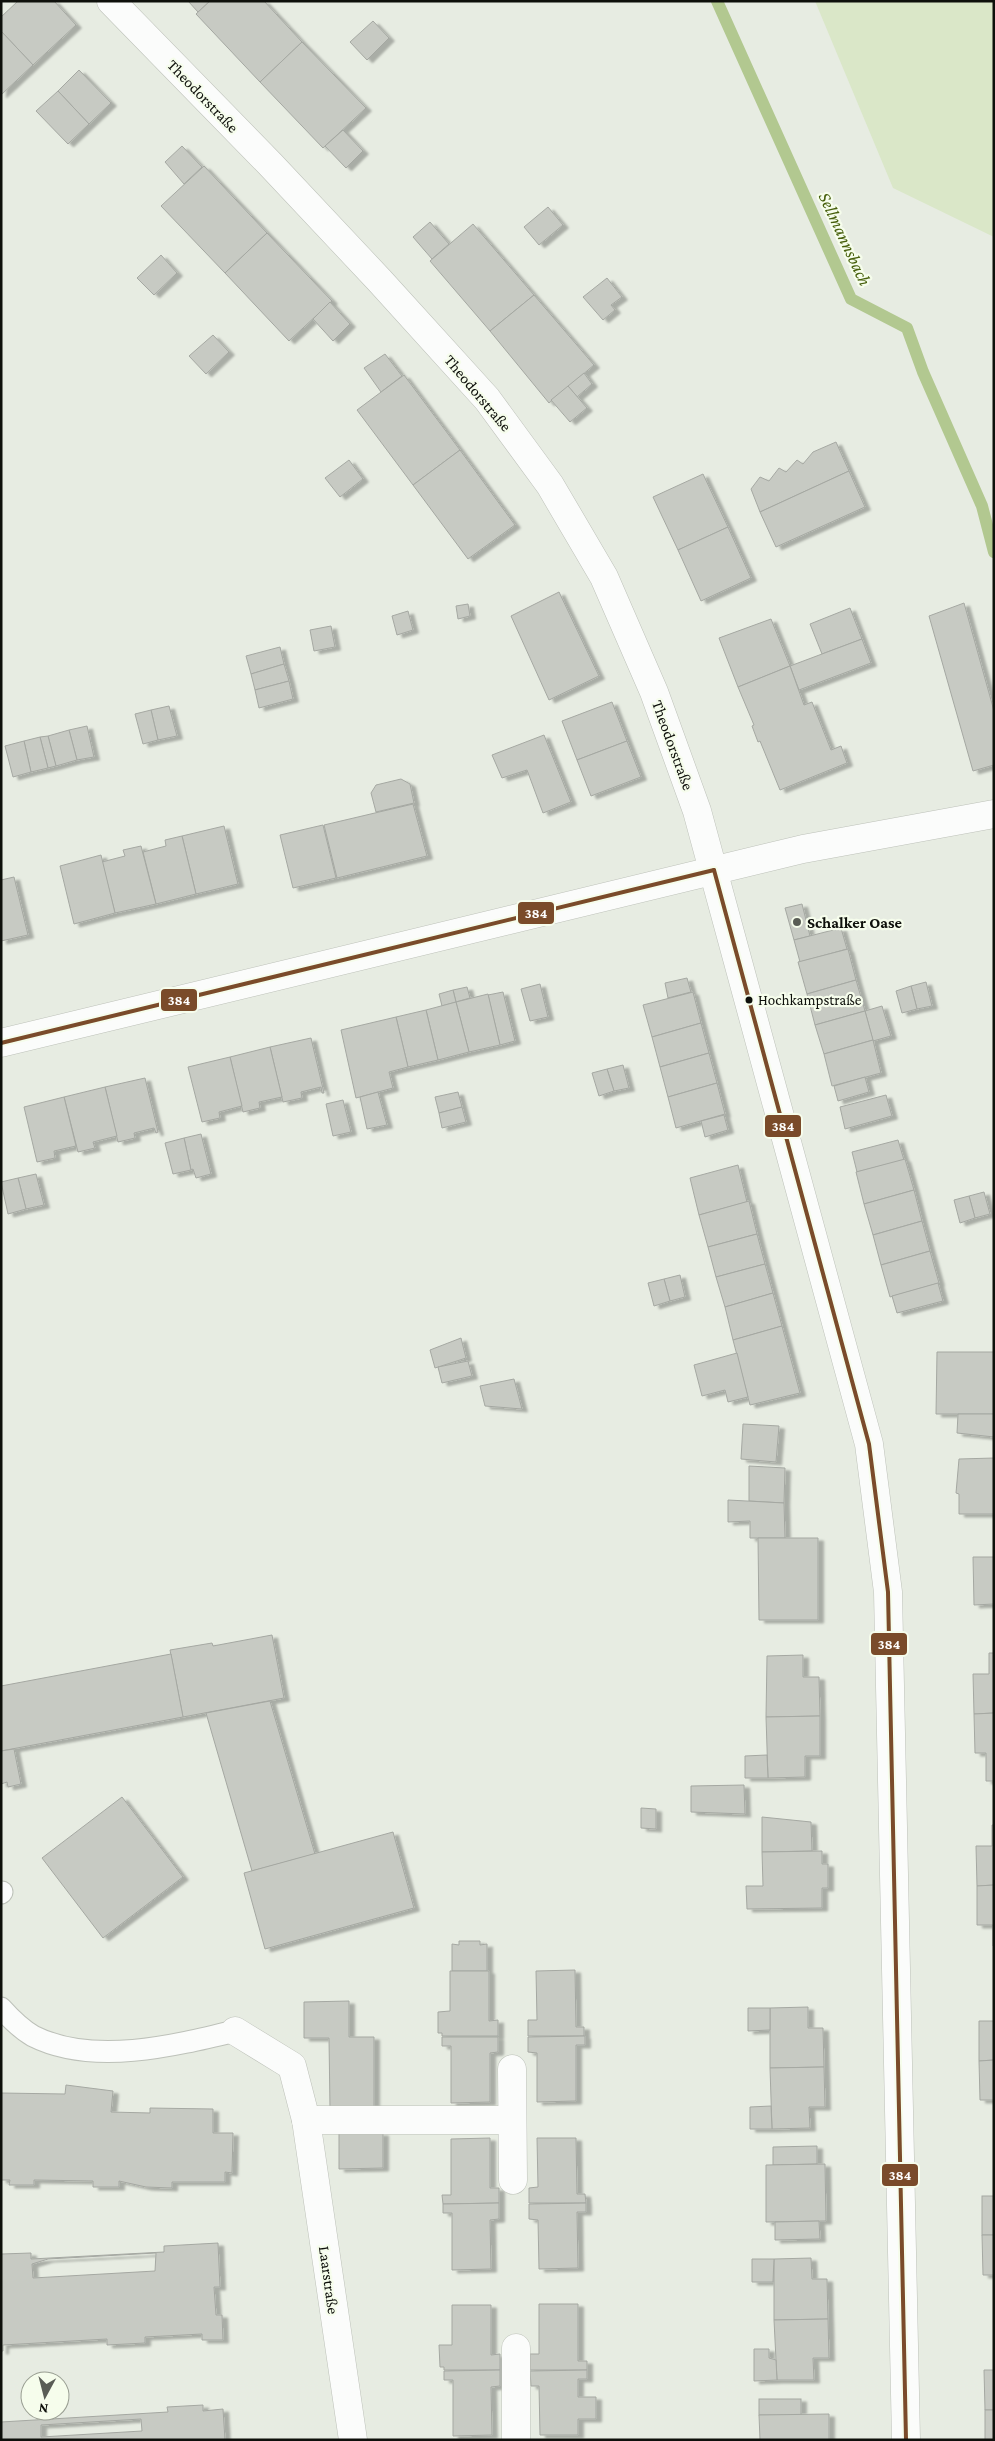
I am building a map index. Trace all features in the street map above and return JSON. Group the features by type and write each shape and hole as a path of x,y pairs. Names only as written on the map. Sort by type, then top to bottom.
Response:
{"street":[{"name":"Theodorstraße","path":"111,1 271,165 380,281 487,399 550,485 604,577 644,669 697,811 868,1444 888,1592 906,2440"},
{"path":"1,1043 803,849 994,814"},
{"name":"Laarstraße","path":"235,2032 292,2066 306,2120 353,2440"},
{"path":"512,2069 513,2180"},
{"path":"306,2120 512,2120"},
{"path":"516,2348 516,2440"}],"lane":[{"path":"1,2008 32,2035 57,2045 88,2050 147,2050 235,2032"}],"green space":[{"path":"815,1 994,1 994,237 893,188"}],"building":[{"path":"18,1 54,1 76,25 33,65 1,31 1,17"},
{"path":"188,1 210,1 198,12"},
{"path":"210,1 264,1 302,42 260,82 196,14"},
{"path":"373,21 389,38 367,60 350,42"},
{"path":"1,31 33,65 1,95"},
{"path":"302,42 366,108 323,148 260,82"},
{"path":"79,70 111,103 89,124 58,91"},
{"path":"58,91 89,124 68,144 36,111"},
{"path":"343,130 363,151 346,168 325,146"},
{"path":"182,146 202,167 184,184 165,162"},
{"path":"204,166 267,233 225,273 161,206"},
{"path":"548,207 563,225 539,245 524,227"},
{"path":"430,222 449,244 432,259 413,237"},
{"path":"473,224 534,295 490,331 430,261"},
{"path":"267,233 332,301 289,341 225,273"},
{"path":"161,255 177,273 154,295 137,278"},
{"path":"607,278 622,297 611,305 615,310 603,320 583,297"},
{"path":"534,295 594,365 549,403 490,331"},
{"path":"330,302 350,324 333,341 313,319"},
{"path":"213,335 229,352 206,374 189,356"},
{"path":"385,354 402,376 381,392 364,368"},
{"path":"584,373 592,384 577,397 568,386"},
{"path":"404,375 460,450 413,485 357,410"},
{"path":"568,386 587,408 570,422 551,400"},
{"path":"836,442 849,471 760,512 751,489 760,477 769,481 779,468 786,472 797,460 803,464 813,452"},
{"path":"460,450 515,525 468,559 413,485"},
{"path":"349,460 363,479 340,497 325,478"},
{"path":"849,471 865,507 776,547 760,512"},
{"path":"703,474 728,527 678,550 653,497"},
{"path":"728,527 751,578 701,601 678,550"},
{"path":"559,592 599,676 549,700 511,616"},
{"path":"964,603 994,711 994,765 973,771 929,616"},
{"path":"468,604 470,616 458,619 456,606"},
{"path":"850,608 862,639 822,654 810,624"},
{"path":"408,611 413,630 397,635 392,616"},
{"path":"771,619 790,666 738,687 719,638"},
{"path":"331,626 335,647 314,651 310,630"},
{"path":"862,639 871,663 799,690 790,666"},
{"path":"280,647 284,664 251,674 246,656"},
{"path":"284,664 289,681 255,690 251,674"},
{"path":"790,666 804,705 812,702 831,750 841,746 847,763 780,790 760,741 758,742 752,726 754,725 738,687"},
{"path":"289,681 293,699 259,708 255,690"},
{"path":"612,702 627,741 577,760 562,721"},
{"path":"169,706 177,736 158,740 151,710"},
{"path":"151,710 158,740 143,744 135,714"},
{"path":"87,726 94,757 77,760 69,730"},
{"path":"69,730 77,760 56,766 48,736"},
{"path":"544,735 571,802 543,813 527,770 502,778 492,755"},
{"path":"48,736 56,766 48,768 40,737"},
{"path":"40,737 48,768 31,772 24,741"},
{"path":"24,741 31,772 13,777 5,746"},
{"path":"627,741 641,777 591,796 577,760"},
{"path":"401,779 410,784 414,803 376,812 371,793 376,785"},
{"path":"413,804 427,856 337,878 324,825"},
{"path":"323,825 336,878 293,888 280,835"},
{"path":"224,826 238,884 196,894 182,836"},
{"path":"182,836 196,894 156,904 143,852 166,846 165,840"},
{"path":"141,846 156,904 115,913 102,862 125,856 123,850"},
{"path":"101,855 115,913 74,924 60,866"},
{"path":"14,877 28,935 1,941 1,880"},
{"path":"802,904 810,936 794,940 785,908"},
{"path":"841,928 847,949 800,962 794,940"},
{"path":"848,949 856,980 807,994 798,962"},
{"path":"687,978 691,992 668,998 665,983"},
{"path":"856,980 865,1011 815,1025 807,994"},
{"path":"926,982 932,1006 917,1009 911,986"},
{"path":"540,984 548,1017 530,1021 521,989"},
{"path":"911,986 917,1009 902,1013 896,991"},
{"path":"467,987 470,998 456,1002 453,990"},
{"path":"453,990 456,1002 442,1006 439,994"},
{"path":"503,992 515,1041 500,1045 488,995"},
{"path":"693,992 701,1023 652,1037 643,1005"},
{"path":"488,994 500,1045 469,1052 456,1002"},
{"path":"456,1002 469,1052 438,1060 426,1010"},
{"path":"882,1006 891,1036 873,1041 865,1011"},
{"path":"426,1010 438,1060 408,1067 396,1017"},
{"path":"865,1011 873,1040 824,1054 815,1025"},
{"path":"396,1017 408,1067 389,1072 393,1088 356,1098 341,1030"},
{"path":"701,1023 709,1053 660,1067 652,1037"},
{"path":"311,1038 324,1093 322,1093 321,1087 301,1092 302,1098 283,1102 270,1047"},
{"path":"873,1040 881,1073 832,1086 824,1054"},
{"path":"270,1047 282,1097 259,1102 260,1108 243,1112 230,1057"},
{"path":"709,1053 717,1083 668,1097 660,1067"},
{"path":"230,1057 242,1106 219,1112 220,1118 202,1122 188,1067"},
{"path":"623,1065 629,1088 614,1091 607,1069"},
{"path":"607,1069 614,1091 599,1096 592,1073"},
{"path":"865,1077 869,1092 838,1101 834,1086"},
{"path":"145,1078 158,1132 156,1133 154,1128 134,1133 135,1138 118,1142 105,1087"},
{"path":"717,1083 725,1114 676,1128 668,1097"},
{"path":"105,1087 117,1136 93,1142 95,1148 78,1152 64,1097"},
{"path":"378,1092 387,1125 367,1129 360,1097"},
{"path":"458,1092 462,1107 439,1113 435,1097"},
{"path":"886,1095 892,1116 845,1129 840,1107"},
{"path":"64,1097 76,1146 54,1151 55,1158 37,1162 24,1107"},
{"path":"343,1100 351,1132 333,1136 326,1104"},
{"path":"462,1107 466,1122 442,1128 439,1113"},
{"path":"724,1115 728,1130 705,1137 701,1121"},
{"path":"201,1134 211,1174 196,1178 193,1169 191,1170 184,1138"},
{"path":"184,1138 191,1170 173,1174 165,1143"},
{"path":"898,1140 904,1160 857,1172 852,1152"},
{"path":"905,1159 914,1190 864,1204 856,1172"},
{"path":"738,1165 747,1202 699,1215 690,1178"},
{"path":"36,1174 44,1205 26,1209 18,1178"},
{"path":"18,1178 26,1209 8,1214 1,1182"},
{"path":"914,1190 922,1221 873,1235 864,1204"},
{"path":"984,1192 990,1214 975,1218 969,1196"},
{"path":"969,1196 975,1218 960,1223 954,1200"},
{"path":"749,1201 757,1234 708,1247 699,1215"},
{"path":"922,1221 930,1251 881,1265 873,1235"},
{"path":"757,1234 765,1264 716,1277 708,1247"},
{"path":"930,1251 939,1283 890,1297 881,1265"},
{"path":"765,1264 773,1293 725,1307 716,1277"},
{"path":"680,1275 685,1297 670,1301 664,1279"},
{"path":"664,1279 670,1301 654,1306 648,1283"},
{"path":"938,1283 943,1301 897,1313 892,1296"},
{"path":"773,1293 782,1326 733,1340 725,1307"},
{"path":"782,1326 800,1393 750,1405 733,1340"},
{"path":"461,1338 466,1358 435,1368 430,1350"},
{"path":"937,1352 994,1352 994,1414 936,1414"},
{"path":"737,1353 748,1397 728,1402 725,1390 702,1396 694,1365"},
{"path":"468,1361 472,1376 442,1383 438,1367"},
{"path":"514,1379 522,1409 485,1406 480,1386"},
{"path":"958,1414 994,1414 994,1437 957,1433"},
{"path":"743,1424 779,1426 776,1462 741,1459"},
{"path":"994,1458 994,1514 959,1514 959,1494 956,1493 959,1459"},
{"path":"749,1466 785,1468 784,1503 749,1501"},
{"path":"728,1500 784,1503 785,1538 750,1538 750,1521 728,1522"},
{"path":"758,1538 818,1538 818,1620 759,1620"},
{"path":"973,1557 994,1557 994,1604 974,1605"},
{"path":"272,1635 284,1698 183,1717 170,1650 212,1643 213,1646"},
{"path":"989,1653 994,1653 994,1713 974,1714 973,1674 989,1674"},
{"path":"171,1654 183,1717 1,1751 1,1686"},
{"path":"803,1655 803,1677 819,1677 820,1716 766,1717 767,1656"},
{"path":"270,1701 315,1854 252,1871 206,1713"},
{"path":"994,1713 994,1781 986,1781 986,1753 975,1753 974,1714"},
{"path":"820,1716 820,1756 805,1756 805,1777 768,1778 766,1717"},
{"path":"14,1749 21,1784 8,1787 7,1782 1,1784 1,1751"},
{"path":"767,1755 768,1778 745,1778 745,1756"},
{"path":"744,1785 745,1814 691,1812 691,1786"},
{"path":"122,1797 183,1877 103,1938 42,1858"},
{"path":"641,1808 656,1809 656,1829 641,1828"},
{"path":"762,1817 811,1822 812,1851 762,1852"},
{"path":"992,1825 994,1825 994,1885 977,1886 976,1846 992,1846"},
{"path":"393,1832 414,1908 265,1949 244,1873"},
{"path":"822,1851 822,1864 828,1864 828,1888 822,1888 822,1908 747,1909 746,1886 763,1886 762,1852"},
{"path":"994,1885 993,1946 993,1925 977,1925 977,1886"},
{"path":"459,1941 480,1941 480,1945 487,1944 487,1971 452,1971 452,1944 459,1945"},
{"path":"575,1970 576,2027 584,2027 584,2036 528,2036 528,2020 537,2020 536,1971"},
{"path":"450,1971 489,1971 489,2021 498,2020 498,2036 442,2036 442,2033 438,2033 438,2012 450,2011"},
{"path":"349,2001 349,2037 374,2037 374,2109 330,2109 329,2038 304,2038 304,2002"},
{"path":"808,2007 808,2028 823,2028 824,2067 770,2068 770,2008"},
{"path":"748,2008 770,2008 770,2030 748,2031"},
{"path":"979,2021 994,2021 994,2060 979,2061"},
{"path":"585,2036 585,2045 576,2045 576,2101 537,2102 537,2053 528,2052 528,2037"},
{"path":"442,2037 498,2037 498,2052 490,2053 490,2102 451,2103 451,2046 442,2046"},
{"path":"994,2060 994,2100 980,2100 979,2061"},
{"path":"824,2067 825,2107 809,2107 810,2128 772,2129 770,2068"},
{"path":"66,2085 113,2091 111,2112 150,2113 150,2108 213,2109 213,2133 233,2133 232,2173 225,2172 225,2182 172,2182 172,2188 146,2187 119,2181 119,2187 93,2187 93,2181 34,2180 34,2185 9,2185 10,2180 1,2180 1,2093 65,2094"},
{"path":"771,2106 772,2129 750,2129 750,2107"},
{"path":"339,2133 383,2133 383,2168 339,2169"},
{"path":"490,2138 490,2188 499,2188 499,2203 443,2204 442,2195 451,2195 451,2139"},
{"path":"537,2138 576,2138 577,2194 585,2194 586,2203 529,2203 529,2188 538,2187"},
{"path":"817,2146 817,2164 773,2165 773,2147"},
{"path":"825,2164 826,2221 766,2222 766,2165"},
{"path":"982,2196 994,2196 994,2235 982,2235"},
{"path":"499,2203 499,2219 490,2220 491,2269 452,2270 452,2213 443,2213 443,2204"},
{"path":"586,2203 586,2212 577,2212 578,2268 539,2269 538,2220 529,2219 529,2204"},
{"path":"819,2221 820,2239 775,2240 775,2222"},
{"path":"982,2235 994,2235 994,2275 983,2275"},
{"path":"218,2243 220,2287 214,2287 216,2315 222,2315 223,2340 202,2340 202,2334 145,2337 145,2343 107,2345 107,2339 3,2345 3,2351 1,2351 1,2254 31,2253 31,2259 164,2252 164,2246","holes":["156,2253 155,2271 33,2278 32,2264 48,2259"]},
{"path":"811,2258 812,2279 827,2279 828,2319 774,2320 774,2259"},
{"path":"752,2259 774,2259 773,2282 752,2282"},
{"path":"539,2304 578,2304 578,2361 587,2361 587,2370 530,2370 530,2354 539,2354"},
{"path":"452,2305 491,2305 491,2355 500,2354 500,2370 444,2370 444,2367 440,2367 439,2345 452,2345"},
{"path":"828,2319 829,2358 813,2358 814,2380 777,2380 774,2320"},
{"path":"754,2349 769,2349 769,2358 776,2360 777,2380 754,2381"},
{"path":"500,2370 500,2386 491,2387 492,2435 453,2436 453,2380 444,2380 444,2371"},
{"path":"587,2370 587,2379 578,2379 578,2397 596,2397 596,2419 578,2419 578,2435 540,2435 539,2386 531,2386 530,2371"},
{"path":"984,2370 994,2370 994,2410 985,2410"},
{"path":"759,2399 801,2399 801,2415 759,2415"},
{"path":"203,2405 203,2411 223,2409 225,2440 1,2440 1,2422 70,2421 70,2418 168,2412 167,2407","holes":["141,2419 142,2431 41,2437 41,2425"]},
{"path":"985,2410 994,2410 994,2440 985,2440"},
{"path":"829,2414 829,2440 760,2440 759,2415"}],"waterway":[{"name":"Sellmannsbach","path":"717,1 851,299 907,328 923,372 982,506 994,552"}],"transit line":[{"name":"384","path":"714,870 869,1444 888,1592 906,2440"},
{"name":"384","path":"1,1043 714,870"}],"place":[{"name":"Schalker Oase","path":"797,922"},
{"name":"Hochkampstraße","path":"749,1000"}]}
